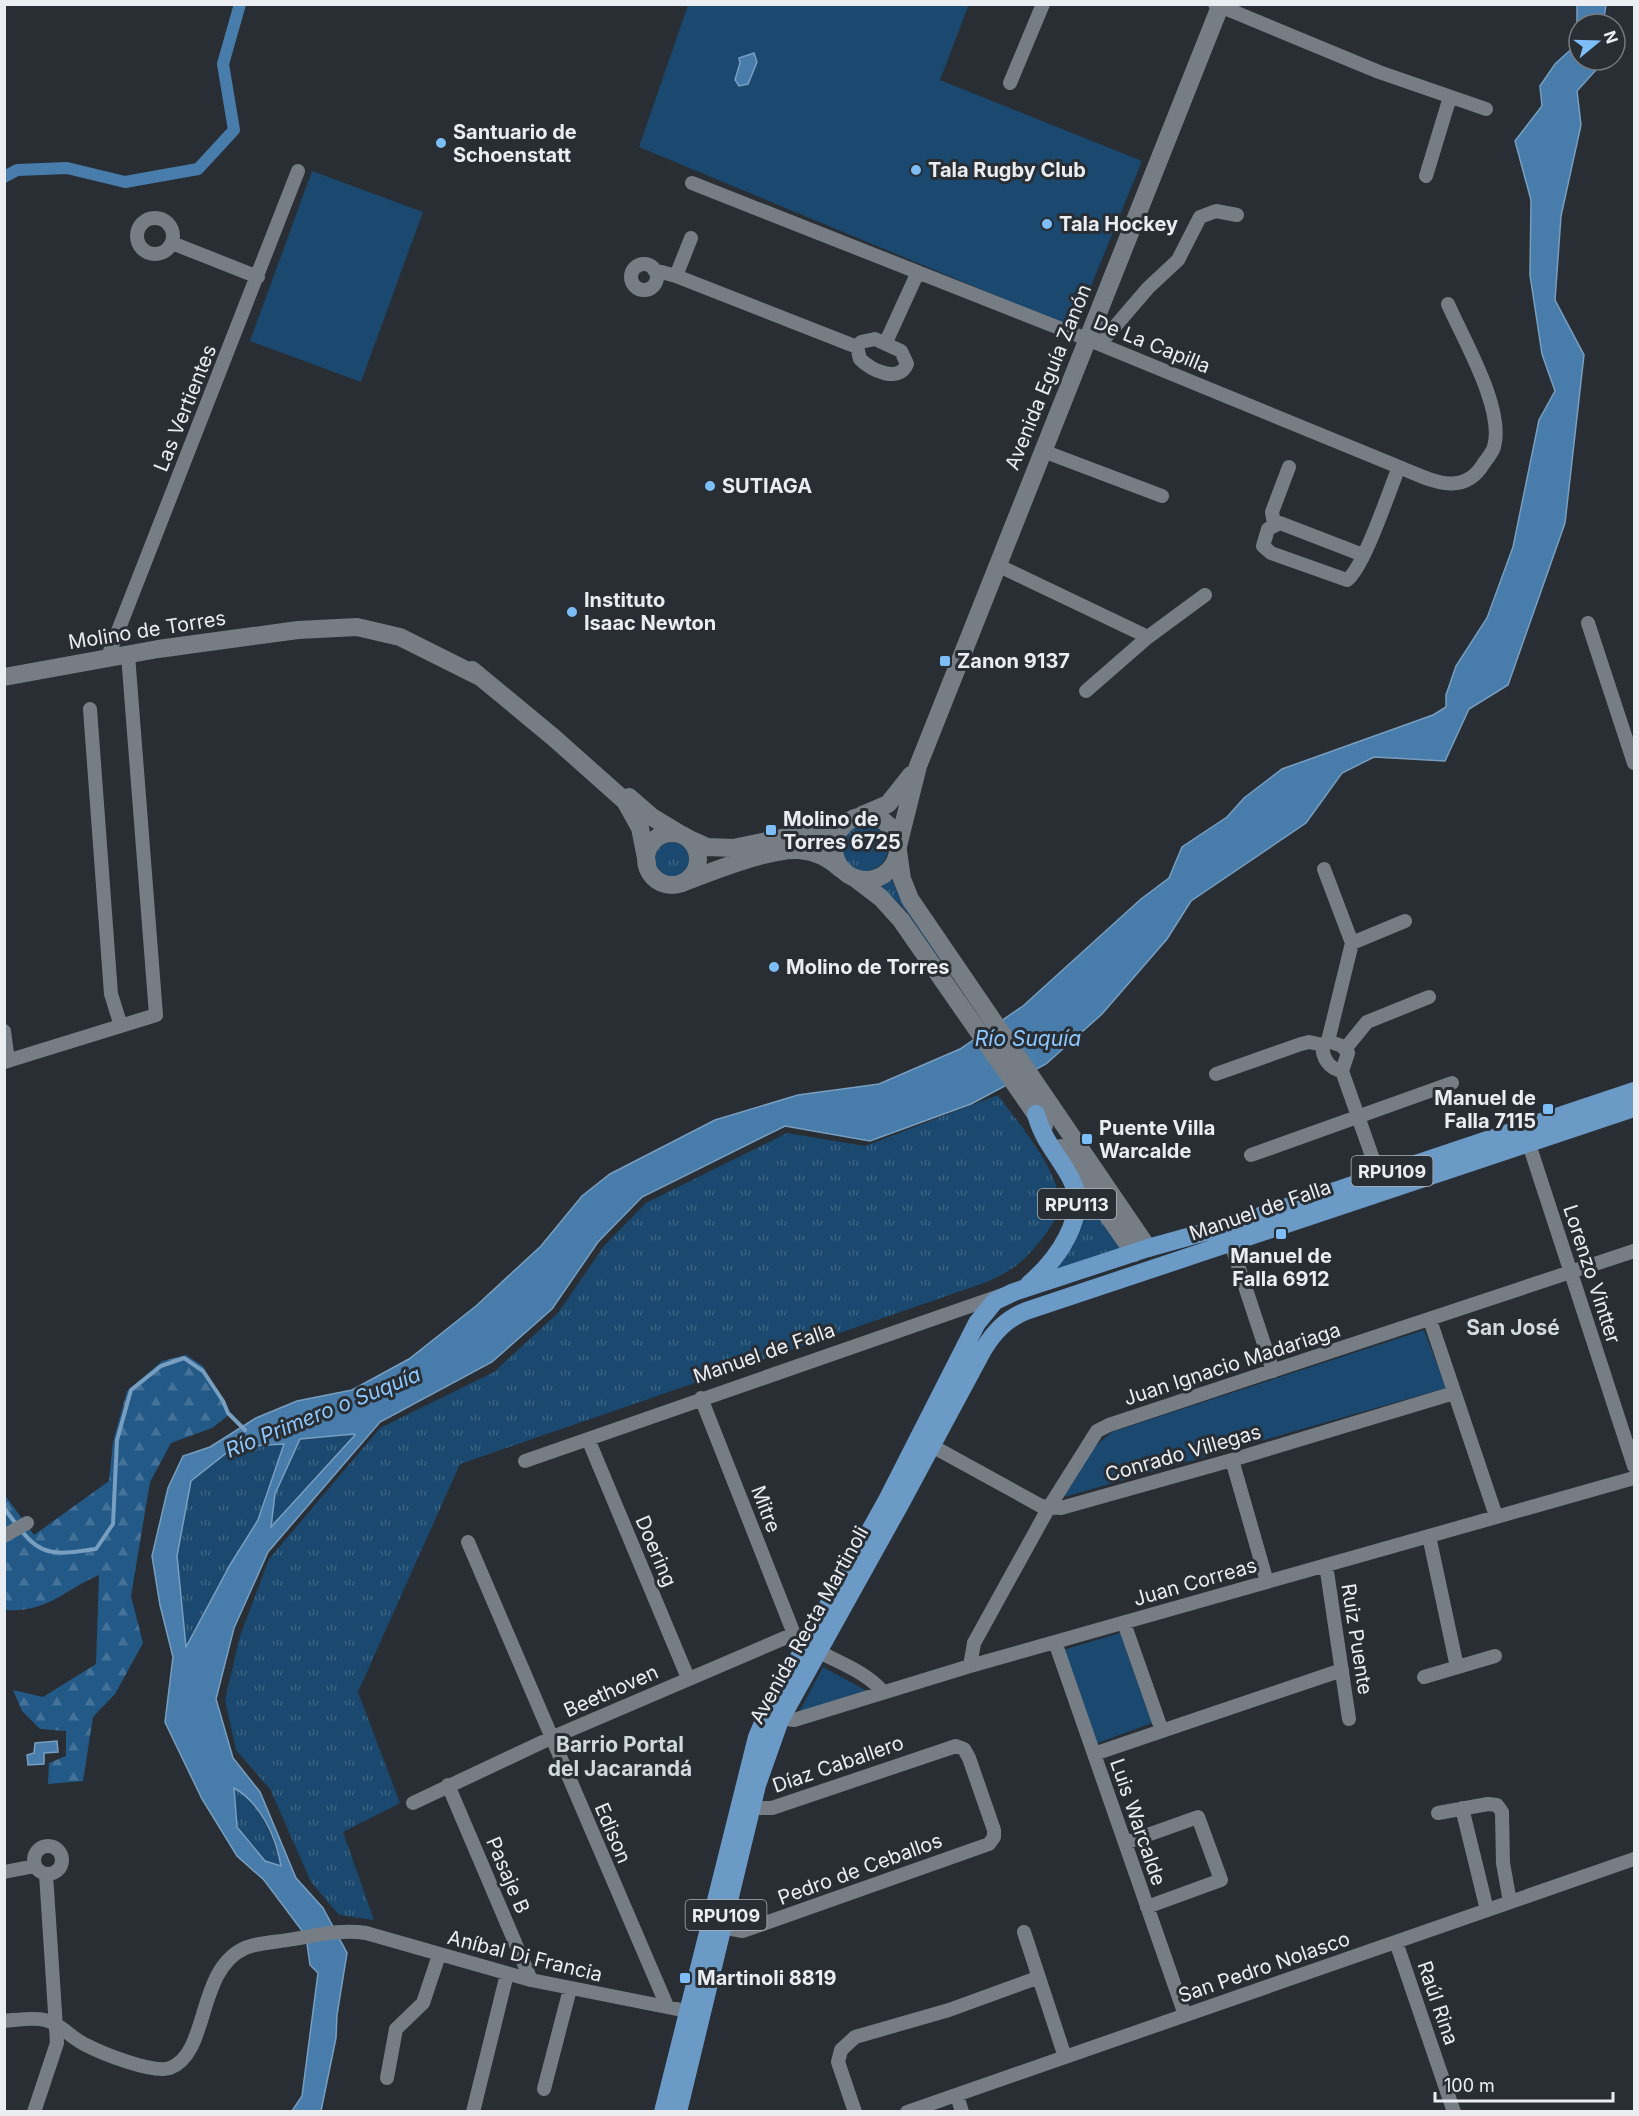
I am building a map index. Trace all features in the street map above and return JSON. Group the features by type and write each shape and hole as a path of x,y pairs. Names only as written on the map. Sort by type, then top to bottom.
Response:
{"main road":[{"name":"Avenida Eguía Zanón","path":"898,848 918,766 1043,451 1093,341 1219,5"},
{"name":"Molino de Torres","path":"4,677 107,658 298,630 317,623 348,621 385,625 441,650 480,677 553,736 567,744 644,811 684,836 707,847 733,848 820,830 852,819"},
{"name":"Molino de Torres","path":"553,736 563,748 625,801 640,828 647,862"},
{"name":"Avenida Eguía Zanón","path":"852,819 888,804 918,766"},
{"name":"RPU113","path":"852,819 869,816 884,822 895,834 906,892 961,974 1036,1104 1040,1131 1074,1184 1077,1202 1073,1223 1058,1252 1019,1290"},
{"path":"852,819 838,831 833,845 835,859 849,875 870,880 885,874 894,863 898,848"},
{"path":"647,862 653,842 666,834 684,836 693,843 698,858 694,873 682,883"},
{"name":"RPU113","path":"647,862 653,877 667,884 682,883 761,857 796,849 822,855 849,875 894,911 946,986 1036,1104 1143,1254"},
{"name":"Manuel de Falla","path":"1004,1324 1026,1311 1225,1246 1526,1135 1635,1091"},
{"name":"Manuel de Falla","path":"977,1323 995,1301 1019,1290 1143,1254 1379,1176 1526,1135 1635,1108"},
{"path":"1143,1254 1225,1246"},
{"name":"Avenida Recta Martinoli","path":"806,1644 932,1446 983,1350 1004,1324 1011,1310 1034,1298 1143,1254"},
{"name":"Avenida Recta Martinoli","path":"663,2112 695,2012 745,1808 757,1737 773,1718 806,1644 896,1482 924,1422 977,1323"},
{"name":"Avenida Recta Martinoli","path":"678,2112 695,2012"}],"street":[{"path":"1010,83 1043,4"},
{"path":"1219,5 1379,72 1486,109"},
{"path":"1426,176 1450,97"},
{"name":"Las Vertientes","path":"107,658 258,278 298,171"},
{"name":"De La Capilla","path":"692,183 1093,341 1399,467 1451,484 1467,482 1478,473 1494,448 1495,427 1489,397 1448,304"},
{"path":"1093,341 1178,260 1200,217 1216,211 1237,215"},
{"path":"676,276 691,238"},
{"path":"172,243 258,278"},
{"path":"654,270 676,276 857,347"},
{"path":"886,342 918,272"},
{"path":"867,340 886,342 901,351 906,357 907,364 900,373 886,374 865,364 857,352 857,347 867,340"},
{"path":"1043,451 1162,496"},
{"path":"1274,524 1272,512 1289,467"},
{"path":"1363,555 1280,523 1274,524 1264,535 1263,546 1271,553 1347,580 1353,576 1363,555 1399,467"},
{"path":"997,566 1148,637"},
{"path":"1086,691 1148,637 1205,595"},
{"path":"1588,623 1635,763"},
{"path":"4,1031 6,1062 156,1015 128,655"},
{"path":"90,709 111,994 121,1026"},
{"path":"1323,868 1352,943 1323,1055 1328,1062 1342,1071 1379,1176"},
{"path":"1352,943 1405,921"},
{"path":"1345,1049 1367,1022 1429,996"},
{"path":"1216,1074 1309,1042 1325,1043 1345,1049"},
{"path":"1342,1071 1348,1057 1345,1049"},
{"path":"1251,1155 1452,1083"},
{"name":"Lorenzo Vintter","path":"1526,1135 1635,1466"},
{"path":"1225,1246 1273,1371"},
{"name":"Juan Ignacio Madariaga","path":"970,1666 974,1643 1048,1509 1097,1431 1109,1425 1635,1251"},
{"name":"Manuel de Falla","path":"525,1461 954,1310 1019,1290"},
{"path":"954,1310 969,1316 977,1323"},
{"path":"1430,1320 1496,1516"},
{"name":"Conrado Villegas","path":"1048,1509 1060,1508 1232,1460 1454,1393"},
{"name":"Mitre","path":"701,1398 806,1644"},
{"name":"Doering","path":"588,1439 688,1678"},
{"path":"932,1446 1048,1509"},
{"path":"1232,1460 1267,1582"},
{"name":"Juan Correas","path":"773,1718 794,1720 970,1666 1635,1478"},
{"path":"8,1535 26,1523"},
{"path":"1429,1536 1457,1667"},
{"name":"Edison","path":"468,1542 667,2006"},
{"name":"Ruiz Puente","path":"1326,1565 1349,1719"},
{"path":"1124,1623 1162,1731"},
{"name":"Luis Warcalde","path":"1055,1642 1185,2015"},
{"path":"806,1644 869,1679 883,1692"},
{"name":"Beethoven","path":"413,1803 551,1738 688,1678 806,1644"},
{"path":"1424,1677 1495,1656"},
{"path":"1094,1754 1342,1670"},
{"name":"Díaz Caballero","path":"745,1808 772,1808 950,1746 964,1749 969,1758 994,1830 994,1837 989,1844"},
{"name":"Pasaje B","path":"448,1785 531,1980"},
{"path":"1438,1813 1488,1804 1497,1805 1502,1812 1503,1863 1510,1902"},
{"path":"1462,1808 1486,1910"},
{"path":"1125,1843 1198,1817 1221,1880 1147,1907"},
{"name":"Pedro de Ceballos","path":"716,1927 743,1931 989,1844"},
{"name":"San Pedro Nolasco","path":"907,2112 1635,1859"},
{"path":"4,1872 41,1870 57,2025 55,2058 34,2112"},
{"name":"Aníbal Di Francia","path":"57,2025 96,2050 159,2069 170,2068 181,2062 188,2053 218,1972 234,1956 256,1945 350,1931 531,1980 695,2012"},
{"path":"1024,1932 1037,1978 1065,2057"},
{"name":"Raúl Rina","path":"1396,1942 1454,2112"},
{"path":"387,2078 396,2029 423,2003 439,1955"},
{"path":"473,2112 507,1974"},
{"path":"855,2112 838,2062 841,2050 855,2037 949,2010 1037,1978"},
{"path":"544,2089 570,1989"},
{"path":"4,2021 42,2019 57,2025"},
{"path":"957,2095 962,2112"}],"green space":[{"name":"Tala Rugby Club","path":"969,4 940,80 1142,161 1074,328 639,147 688,5"},
{"path":"312,171 423,212 361,382 250,341"},
{"path":"870,825 882,831 887,839 887,857 882,865 874,870 860,871 852,868 845,861 842,843 845,835 852,828"},
{"path":"672,842 684,847 689,859 684,871 672,876 660,871 655,859 660,847"},
{"path":"892,880 900,898 960,989 903,907 881,887"},
{"path":"998,1095 1045,1161 1057,1190 1059,1203 1055,1218 1047,1232 1028,1255 1012,1269 987,1282 460,1464 358,1692 400,1803 343,1832 374,1920 339,1915 311,1882 270,1789 236,1750 225,1700 240,1636 269,1559 380,1428 494,1372 558,1313 604,1246 646,1203 787,1133 865,1146"},
{"path":"1086,1199 1124,1248 1049,1274 1082,1222"},
{"path":"1424,1330 1446,1388 1064,1497 1093,1448 1112,1432"},
{"path":"186,1355 203,1366 230,1414 212,1428 171,1443 150,1482 131,1596 143,1643 115,1694 93,1717 83,1781 48,1784 49,1763 66,1756 66,1731 40,1729 22,1711 13,1690 43,1697 96,1664 99,1575 44,1604 20,1610 5,1610 4,1494 34,1535 109,1481 113,1442 127,1391 162,1361"},
{"path":"355,1434 271,1528 275,1494 300,1439"},
{"path":"284,1444 258,1520 230,1565 186,1648 177,1556 191,1481 234,1447"},
{"path":"1120,1633 1152,1723 1095,1744 1063,1650"},
{"path":"823,1667 867,1691 799,1712"},
{"path":"234,1788 244,1795 259,1812 270,1832 282,1866 265,1861 237,1827"}],"water":[{"name":"Río Suquía","path":"1577,5 1606,5 1605,12 1577,12"},
{"path":"754,53 757,62 748,84 739,86 735,80 740,63 739,58"},
{"name":"Río Suquía","path":"1567,53 1567,72 1594,72 1577,91 1581,125 1561,216 1555,300 1584,355 1565,523 1508,685 1469,709 1445,761 1374,757 1342,773 1306,823 1191,901 1167,939 1102,1014 1046,1064 971,1104 870,1141 785,1126 642,1197 598,1242 552,1309 492,1362 380,1422 268,1552 234,1628 216,1699 233,1758 260,1792 296,1878 323,1908 347,1953 337,2015 336,2038 321,2111 292,2111 302,2096 318,1973 310,1965 306,1936 264,1880 237,1856 202,1799 165,1722 173,1657 160,1605 152,1556 168,1488 183,1456 210,1447 256,1418 297,1401 352,1390 409,1359 476,1306 541,1246 582,1196 610,1174 715,1120 798,1095 879,1084 960,1049 1023,1006 1141,899 1169,878 1182,847 1227,817 1244,798 1282,769 1433,715 1446,707 1446,695 1456,666 1487,618 1513,547 1539,420 1555,391 1542,354 1530,275 1531,200 1515,141 1542,106 1540,86 1555,64","holes":["355,1435 271,1527 275,1494 300,1439","284,1444 258,1520 230,1565 186,1647 177,1556 191,1481 234,1447","234,1788 252,1802 266,1822 281,1866 265,1861 237,1827"]},
{"path":"57,1741 58,1752 44,1753 44,1764 28,1765 27,1755 34,1753 35,1743"}],"waterway":[{"path":"4,177 17,170 67,168 125,182 198,169 234,130 223,64 240,4"},
{"name":"Río Primero o Suquía","path":"21,1530 29,1540 46,1550 64,1553 96,1549 113,1524 117,1440 131,1390 161,1366 184,1358 203,1371 223,1401 228,1413 245,1430"},
{"path":"4,1508 16,1524"}],"place":[{"name":"Santuario de Schoenstatt","path":"441,143"},
{"name":"Tala Rugby Club","path":"916,170"},
{"name":"Tala Hockey","path":"1047,224"},
{"name":"SUTIAGA","path":"710,486"},
{"name":"Instituto Isaac Newton","path":"572,612"},
{"name":"Zanon 9137","path":"945,661"},
{"name":"Molino de Torres 6725","path":"771,830"},
{"name":"Molino de Torres","path":"774,967"},
{"name":"Manuel de Falla 7115","path":"1548,1109"},
{"name":"Puente Villa Warcalde","path":"1087,1139"},
{"name":"Manuel de Falla 6912","path":"1281,1234"},
{"name":"Martinoli 8819","path":"685,1978"}],"district":[{"name":"San José","path":"1513,1327"},
{"name":"Barrio Portal del Jacarandá","path":"620,1756"}]}
